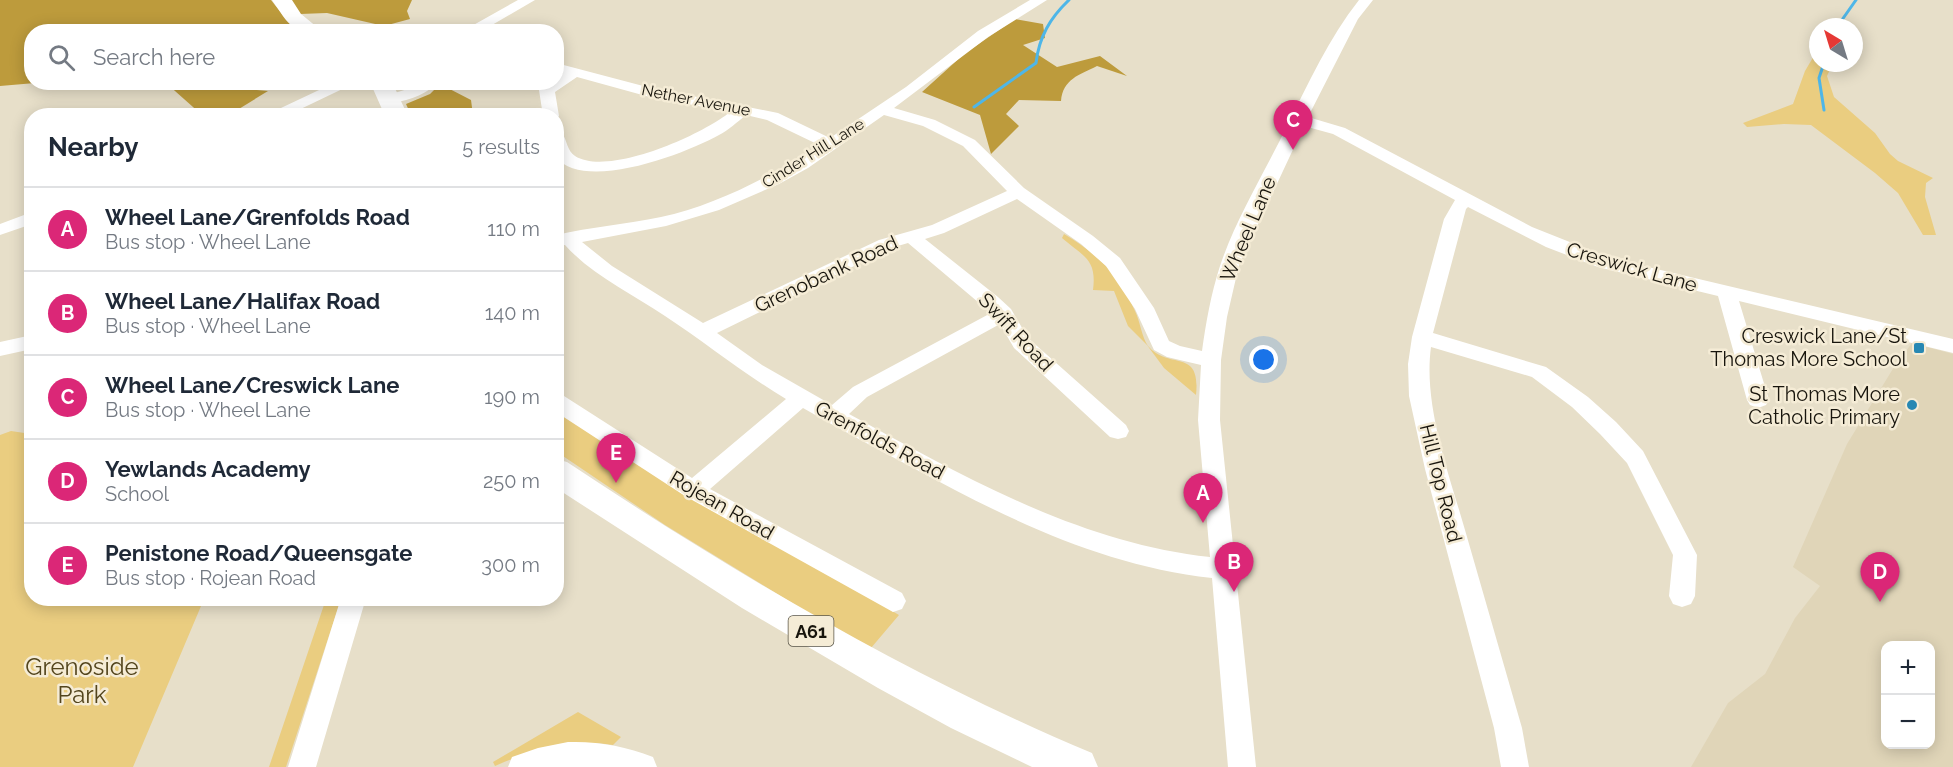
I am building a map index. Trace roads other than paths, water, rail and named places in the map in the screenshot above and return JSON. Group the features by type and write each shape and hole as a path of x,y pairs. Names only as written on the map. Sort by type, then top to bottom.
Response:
{"highway":[{"path":"282,0 294,18 302,24"},
{"name":"A61","path":"564,477 612,510 836,646 1030,747 1078,767"}],"street":[{"path":"483,24 528,0"},
{"name":"Cinder Hill Lane","path":"564,240 666,221 773,180 911,90 969,44 1040,0"},
{"name":"Wheel Lane","path":"1242,767 1209,420 1211,360 1221,298 1230,265 1298,119 1352,18 1366,0"},
{"name":"Nether Avenue","path":"564,69 646,91 772,116 830,144"},
{"path":"564,79 575,72"},
{"path":"290,108 332,90"},
{"path":"390,99 419,90"},
{"path":"547,90 550,108"},
{"path":"564,155 573,163 589,168 611,167 709,134 743,110"},
{"path":"882,110 929,123 969,143 1018,192 1087,240 1113,262 1143,308 1161,345 1174,352 1211,360"},
{"name":"Creswick Lane","path":"1298,119 1339,131 1466,200 1552,243 1587,257 1642,273 1953,346"},
{"name":"Grenobank Road","path":"702,332 872,250 938,229 1018,192"},
{"name":"Hill Top Road","path":"1466,200 1458,207 1452,219 1422,337 1418,364 1420,396 1436,469 1508,728 1515,767"},
{"path":"0,230 24,220"},
{"name":"Swift Road","path":"910,237 1004,314 1021,343 1118,431"},
{"name":"Grenfolds Road","path":"564,241 702,332 728,352 801,398 1015,511 1062,532 1142,559 1183,566 1223,569"},
{"path":"1727,293 1758,400"},
{"path":"833,416 860,392 1004,314"},
{"path":"1422,337 1539,372 1580,402 1608,428 1635,457 1685,555 1682,596"},
{"path":"0,349 24,344"},
{"path":"693,490 801,398"},
{"name":"Rojean Road","path":"564,406 693,490 893,601"},
{"path":"302,767 352,606"},
{"path":"522,767 551,758 598,754 643,767"}],"waterway":[{"path":"974,107 1036,63 1046,28 1069,0"},
{"path":"1843,18 1856,0"},
{"path":"1821,72 1819,78 1824,110"}],"place":[{"name":"Wheel Lane/Creswick Lane","path":"1293,150"},
{"name":"Creswick Lane/St Thomas More School","path":"1919,348"},
{"name":"St Thomas More Catholic Primary","path":"1912,405"},
{"name":"Penistone Road/Queensgate","path":"616,483"},
{"name":"Wheel Lane/Grenfolds Road","path":"1203,523"},
{"name":"Wheel Lane/Halifax Road","path":"1234,592"},
{"name":"Yewlands Academy","path":"1880,602"}],"park label":[{"name":"Grenoside Park","path":"82,680"}]}
